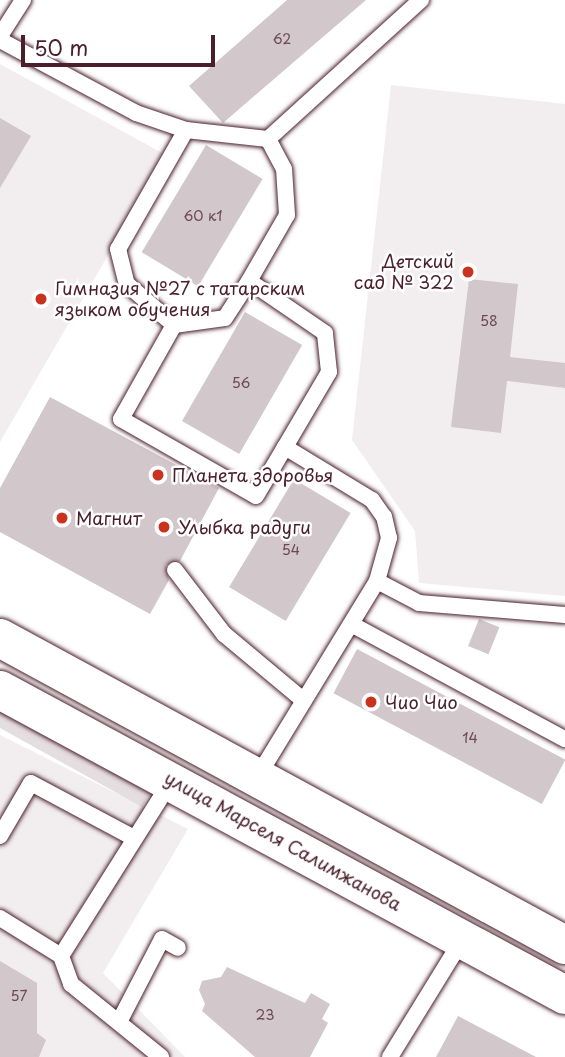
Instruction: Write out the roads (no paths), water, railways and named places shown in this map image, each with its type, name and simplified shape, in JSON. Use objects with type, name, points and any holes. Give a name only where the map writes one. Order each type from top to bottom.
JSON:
[{"type":"main road","points":[[0,638],[565,945]]},
{"type":"main road","name":"улица Марселя Салимжанова","points":[[0,690],[172,780],[565,995]]},
{"type":"lane","points":[[23,0],[0,38],[136,113],[186,130],[268,139],[421,0]]},
{"type":"lane","points":[[186,130],[118,249],[127,284],[174,325],[225,318],[287,215],[284,169],[268,139]]},
{"type":"lane","points":[[174,325],[121,419],[256,496],[328,372],[325,332],[249,281]]},
{"type":"lane","points":[[258,776],[377,581],[389,538],[378,508],[372,500],[285,447]]},
{"type":"lane","points":[[175,570],[223,634],[304,701]]},
{"type":"lane","points":[[377,581],[419,603],[565,615]]},
{"type":"lane","points":[[351,624],[565,739]]},
{"type":"lane","points":[[61,956],[172,780]]},
{"type":"lane","points":[[0,836],[31,783],[134,838]]},
{"type":"lane","points":[[0,918],[61,956],[71,984],[161,1057]]},
{"type":"lane","points":[[119,1022],[162,939],[178,947]]},
{"type":"lane","points":[[390,1057],[462,939]]},
{"type":"place","name":"Детский сад № 322","points":[[468,272]]},
{"type":"place","name":"Гимназия №27 с татарским языком обучения","points":[[41,299]]},
{"type":"place","name":"Планета здоровья","points":[[158,475]]},
{"type":"place","name":"Магнит","points":[[62,518]]},
{"type":"place","name":"Улыбка радуги","points":[[164,527]]},
{"type":"place","name":"Чио Чио","points":[[371,702]]}]
